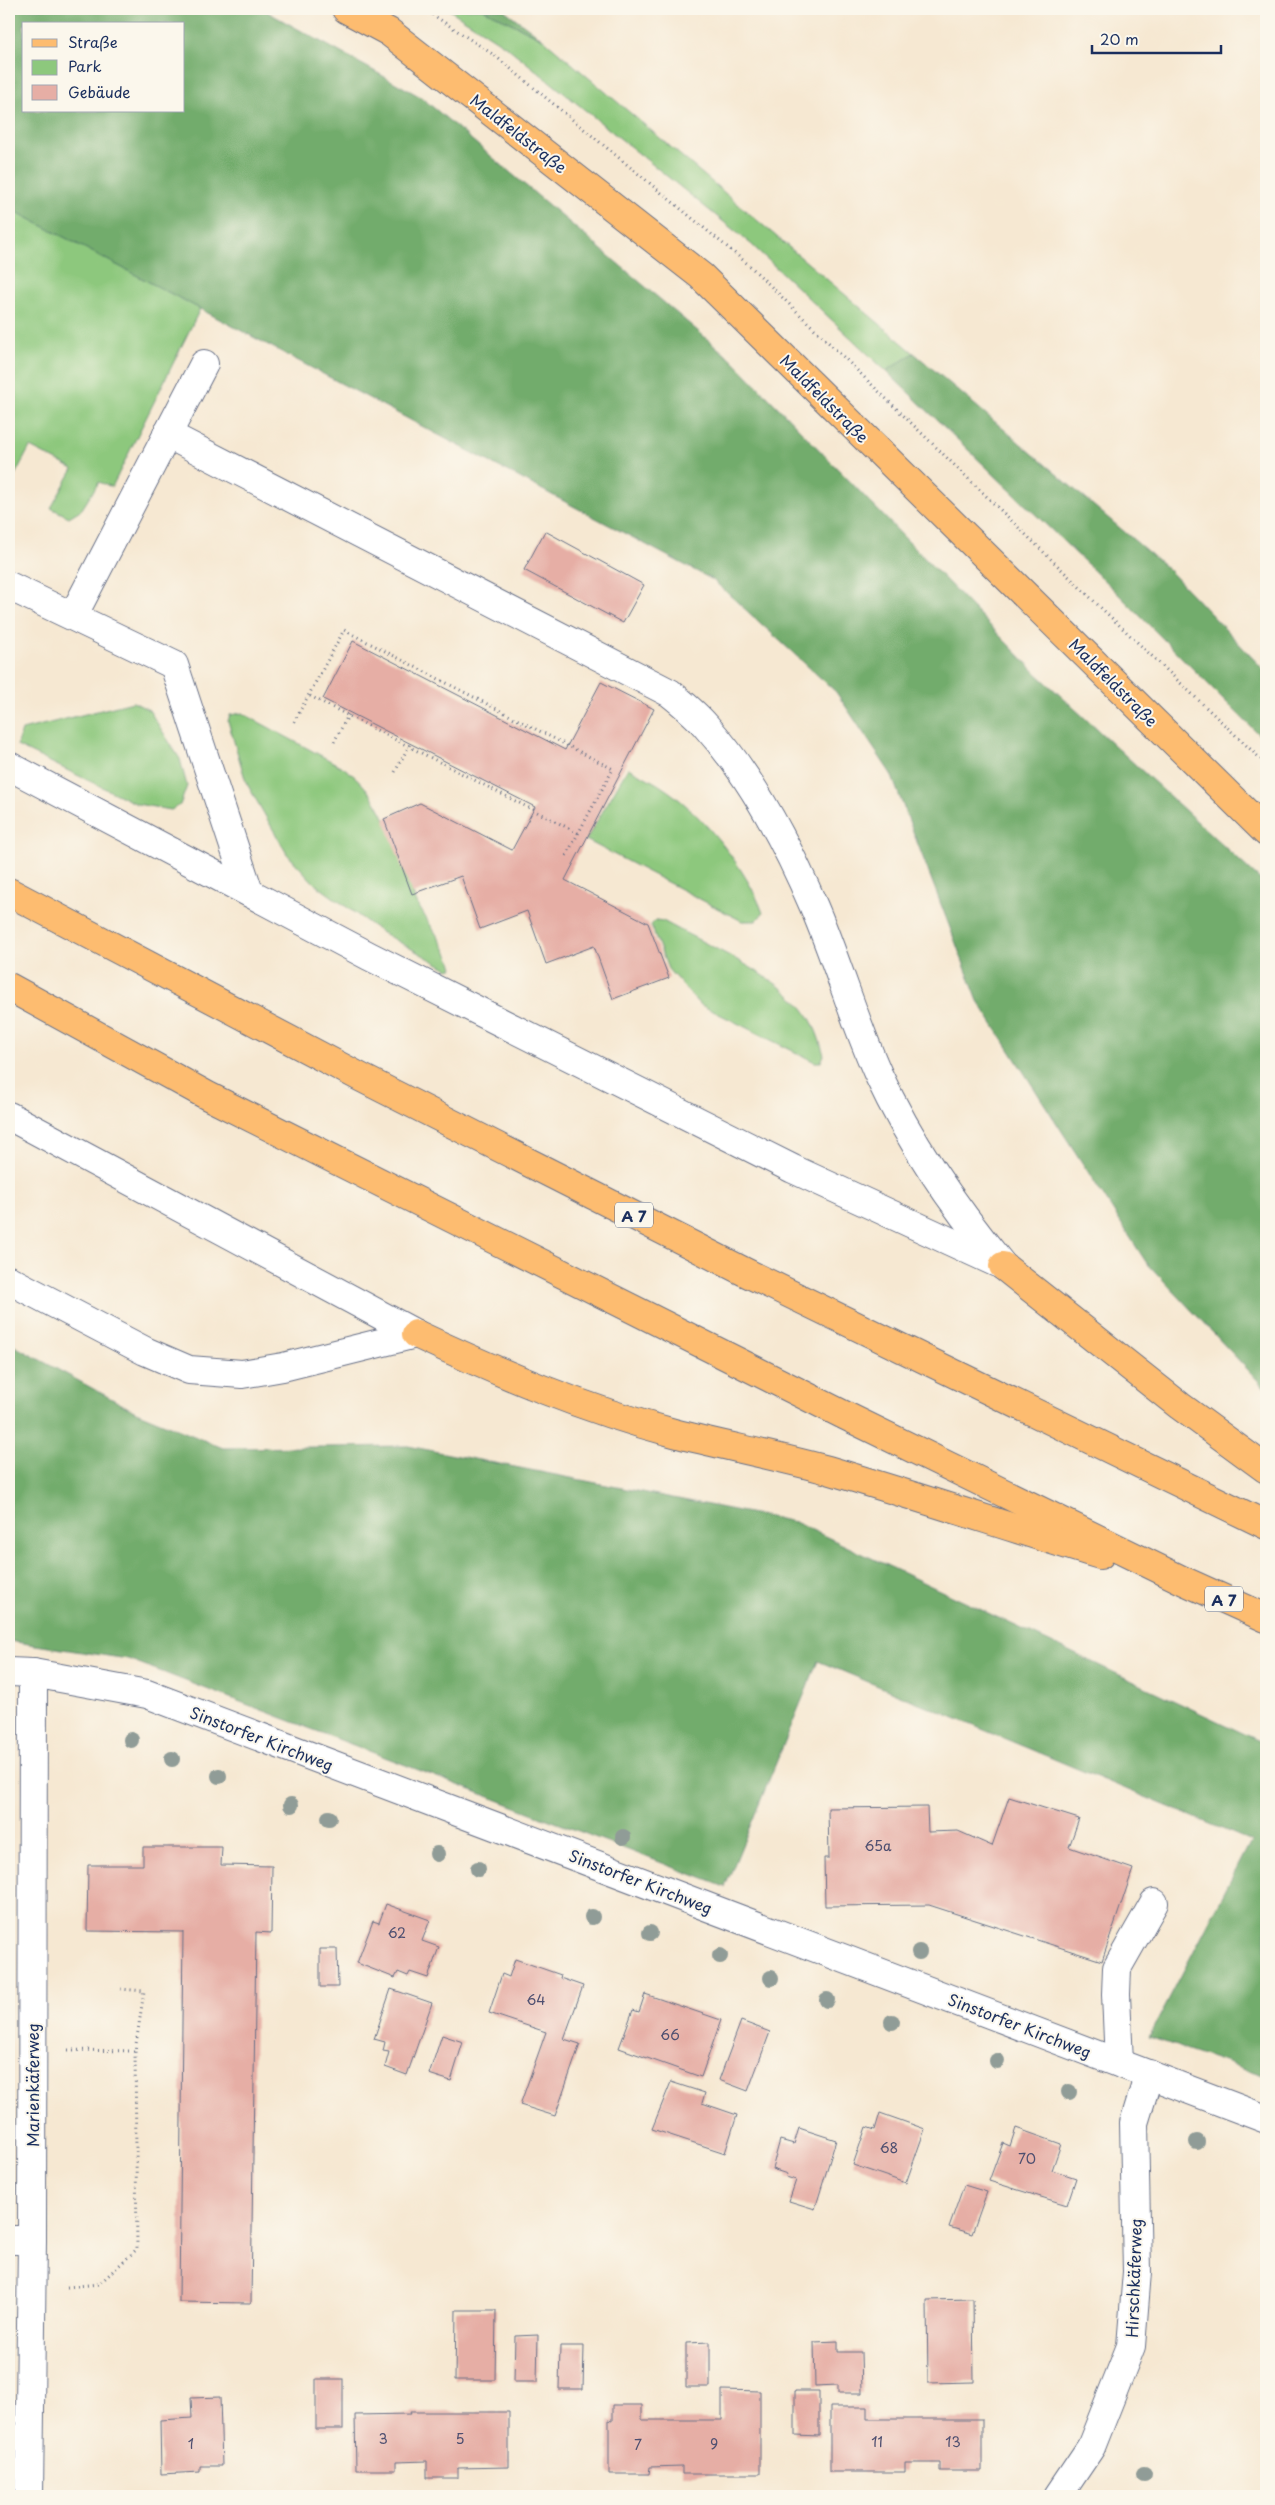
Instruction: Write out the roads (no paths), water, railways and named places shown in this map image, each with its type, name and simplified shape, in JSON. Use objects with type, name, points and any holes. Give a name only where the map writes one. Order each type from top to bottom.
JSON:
[{"type":"main road","name":"Maldfeldstraße","points":[[346,9],[389,32],[701,276],[1266,832]]},
{"type":"main road","name":"A 7","points":[[9,892],[362,1078],[745,1272],[1266,1525]]},
{"type":"main road","name":"A 7","points":[[9,987],[208,1096],[837,1412],[1182,1580],[1266,1618]]},
{"type":"main road","points":[[1003,1266],[1180,1406],[1266,1469]]},
{"type":"main road","points":[[416,1334],[495,1371],[609,1414],[674,1433],[760,1452],[829,1471],[1182,1580]]},
{"type":"street","points":[[73,616],[204,364]]},
{"type":"street","points":[[167,434],[670,693],[706,725],[754,793],[792,862],[814,908],[856,1022],[880,1078],[919,1150],[962,1216],[1003,1266]]},
{"type":"street","points":[[9,586],[174,665],[249,892]]},
{"type":"street","points":[[9,766],[378,960],[793,1169],[1003,1266]]},
{"type":"street","points":[[9,1116],[416,1334]]},
{"type":"street","points":[[9,1280],[145,1351],[189,1370],[242,1374],[283,1367],[416,1334]]},
{"type":"street","name":"Marienkäferweg","points":[[21,1672],[32,2050],[20,2240],[31,2290],[29,2496]]},
{"type":"street","name":"Sinstorfer Kirchweg","points":[[21,1672],[147,1694],[1266,2119]]},
{"type":"street","points":[[1118,2063],[1117,1968],[1154,1903]]},
{"type":"street","name":"Hirschkäferweg","points":[[1058,2496],[1090,2446],[1131,2346],[1137,2272],[1134,2123],[1149,2074]]}]
